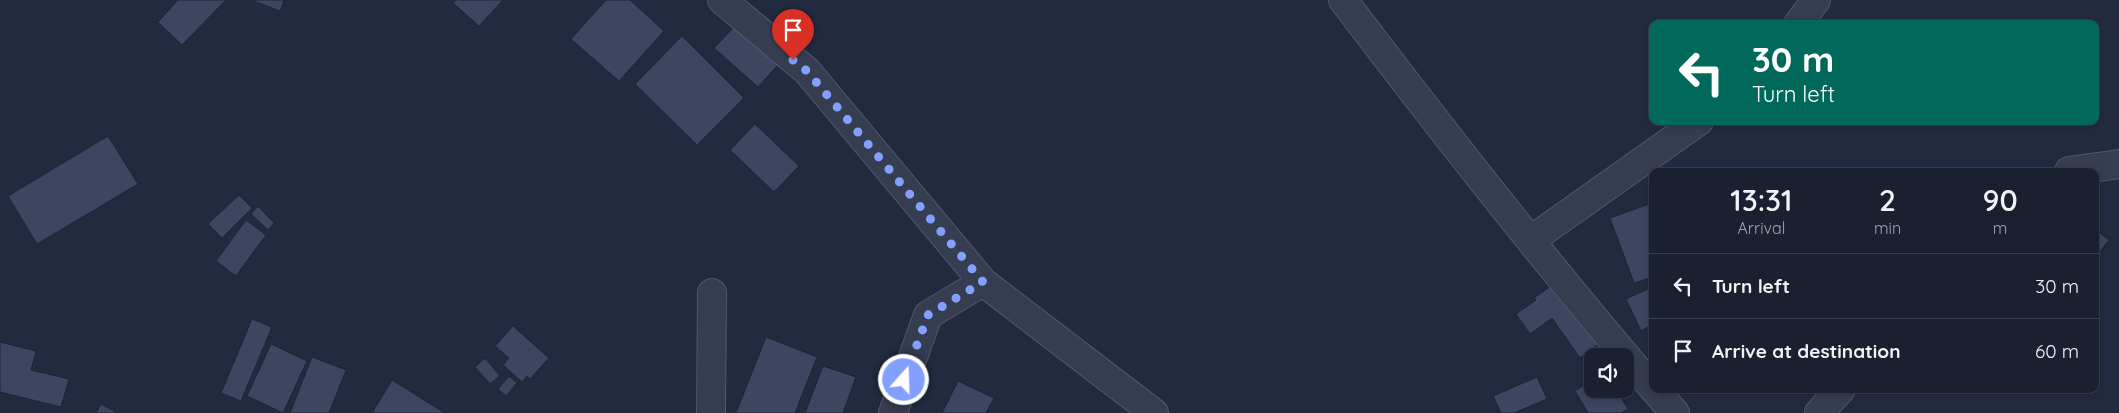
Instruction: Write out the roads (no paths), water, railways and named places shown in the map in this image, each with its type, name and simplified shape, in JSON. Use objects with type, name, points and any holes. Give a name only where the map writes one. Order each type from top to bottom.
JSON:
[{"type":"street","points":[[722,0],[807,71],[983,282],[1154,413]]},
{"type":"street","points":[[1343,0],[1424,107],[1649,383]]},
{"type":"street","points":[[1801,20],[1816,0]]},
{"type":"street","points":[[1531,240],[1693,125]]},
{"type":"street","points":[[2090,168],[2119,164]]},
{"type":"street","points":[[893,413],[928,315],[983,282]]},
{"type":"street","points":[[711,413],[712,293]]},
{"type":"street","points":[[1657,393],[1675,413]]},
{"type":"street","points":[[1818,413],[1837,393]]}]
